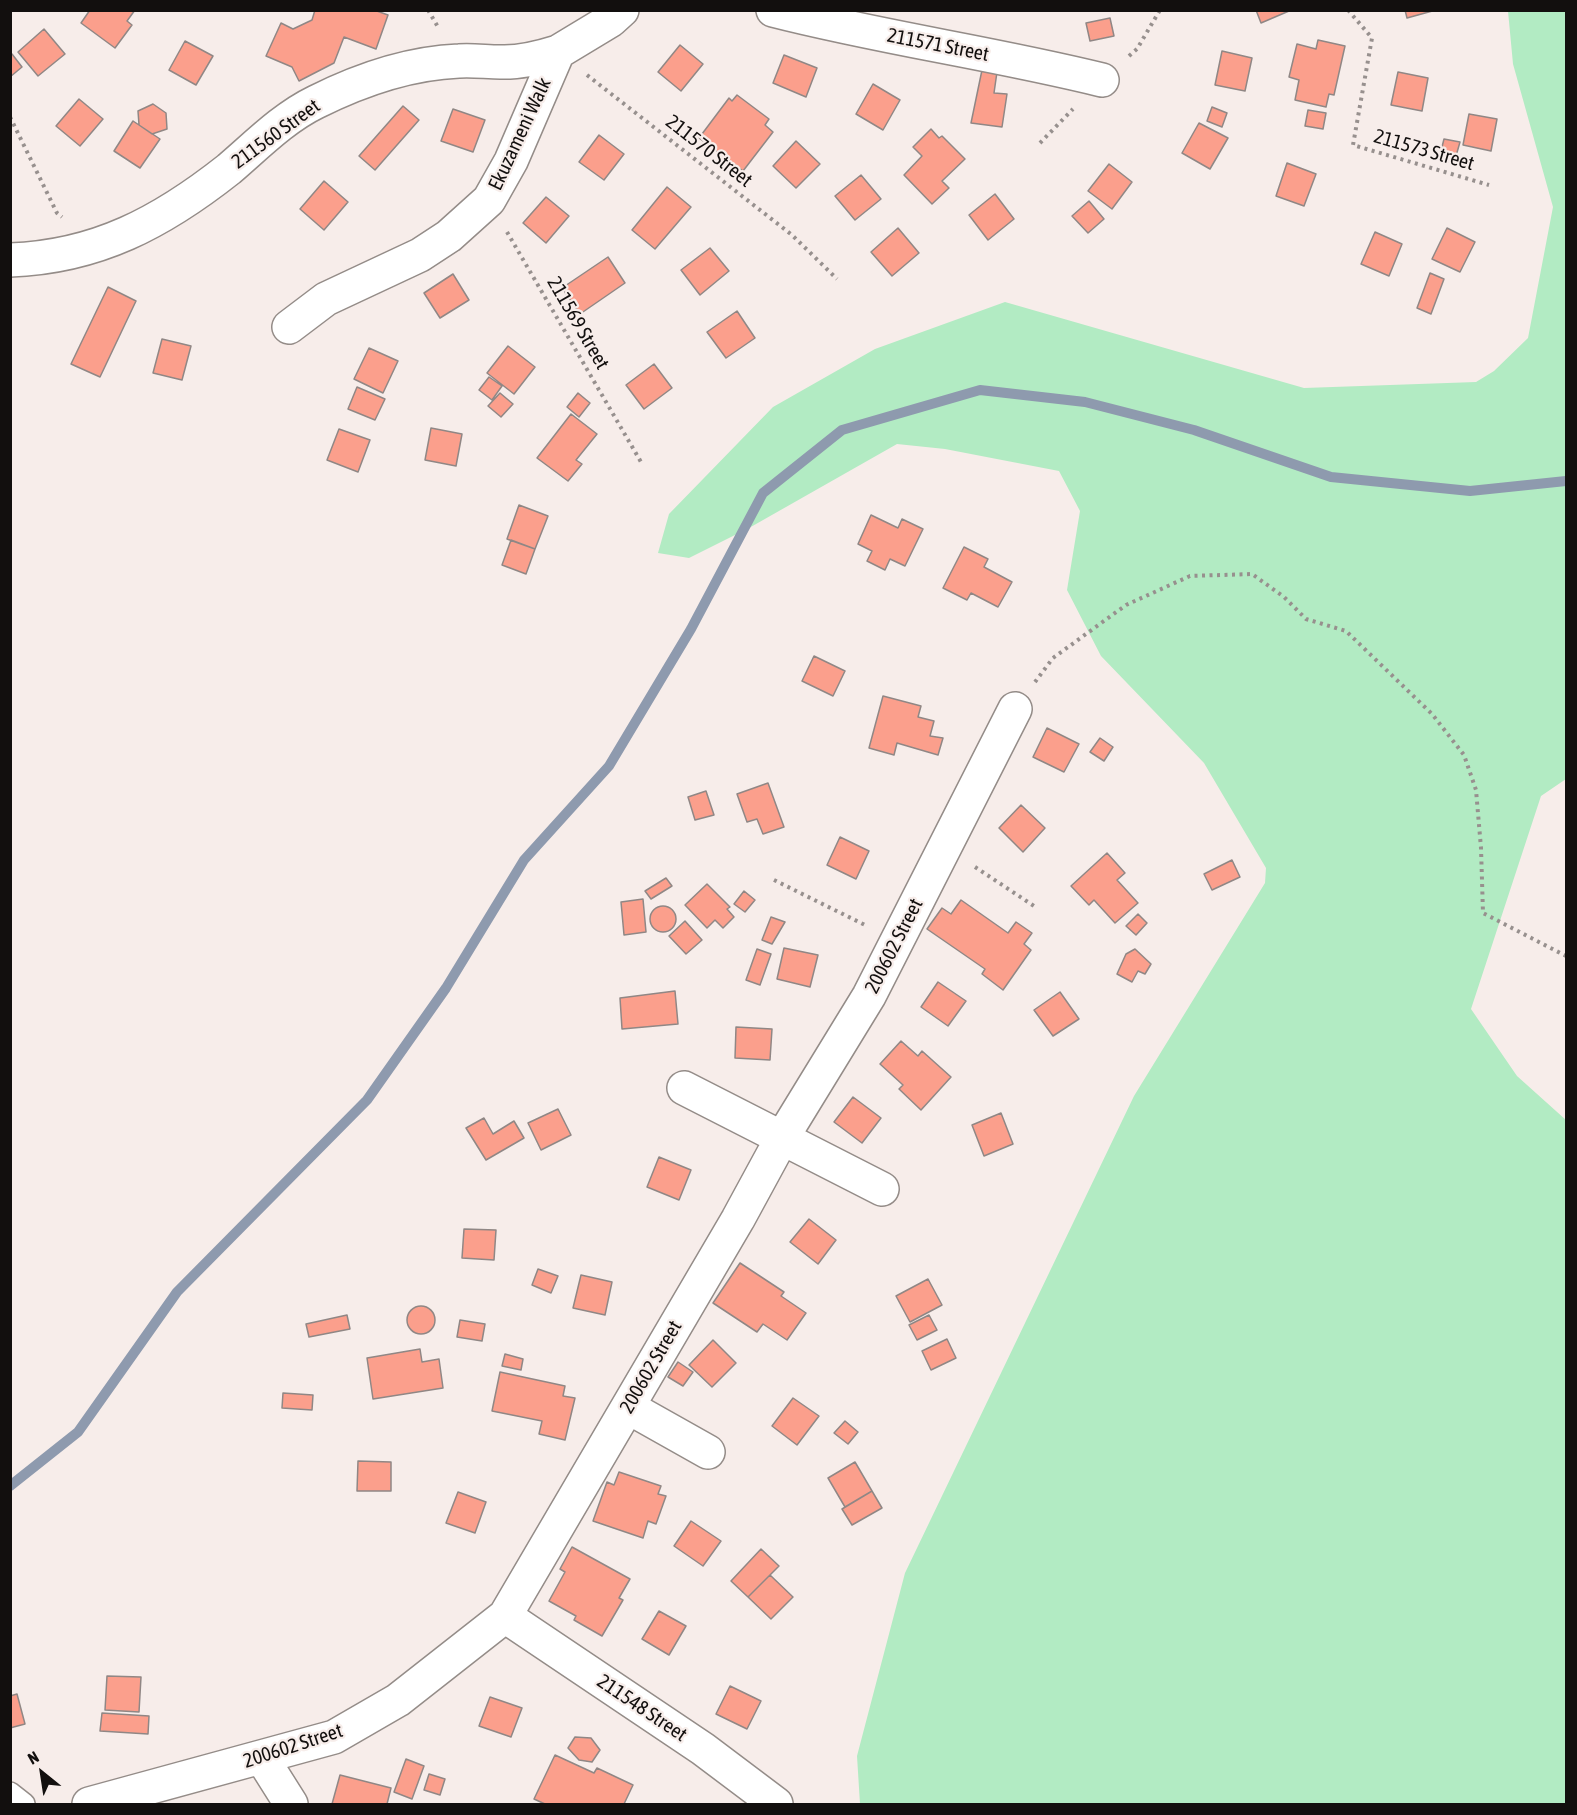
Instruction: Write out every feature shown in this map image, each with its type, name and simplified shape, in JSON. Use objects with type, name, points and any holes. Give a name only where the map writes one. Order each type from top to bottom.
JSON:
[{"type":"street","points":[[558,52],[611,20],[622,10]]},
{"type":"street","name":"211571 Street","points":[[773,10],[834,26],[1044,66],[1102,80]]},
{"type":"street","name":"Ekuzameni Walk","points":[[289,327],[326,299],[420,255],[449,236],[489,200],[511,161],[558,52]]},
{"type":"street","name":"211560 Street","points":[[10,260],[50,258],[97,247],[150,223],[182,204],[276,129],[314,103],[363,82],[408,67],[459,61],[526,61],[558,52]]},
{"type":"street","name":"200602 Street","points":[[89,1804],[334,1737],[399,1700],[505,1616],[782,1138],[869,996],[1015,709]]},
{"type":"street","points":[[684,1088],[882,1189]]},
{"type":"street","points":[[628,1407],[708,1452]]},
{"type":"street","name":"211548 Street","points":[[505,1616],[703,1749],[776,1804]]},
{"type":"street","points":[[262,1758],[291,1804]]},
{"type":"lane","points":[[10,1793],[24,1804]]},
{"type":"path","name":"211573 Street","points":[[1348,10],[1372,38],[1353,145],[1489,185]]},
{"type":"path","name":"211570 Street","points":[[558,52],[792,235],[837,279]]},
{"type":"path","points":[[10,117],[57,213],[97,247]]},
{"type":"path","name":"211569 Street","points":[[489,200],[641,462]]},
{"type":"path","points":[[1015,709],[1053,658],[1126,605],[1190,576],[1252,574],[1284,597],[1306,619],[1346,631],[1432,714],[1464,755],[1476,790],[1483,913],[1566,956]]},
{"type":"path","points":[[944,846],[1034,906]]},
{"type":"path","points":[[774,880],[897,941]]},
{"type":"green space","points":[[1508,11],[1566,11],[1566,779],[1541,796],[1471,1009],[1517,1076],[1566,1120],[1566,1804],[860,1804],[857,1756],[905,1573],[1134,1096],[1265,883],[1266,868],[1204,763],[1101,656],[1067,590],[1080,511],[1059,471],[945,449],[897,444],[749,528],[689,558],[658,553],[669,514],[773,407],[875,349],[1005,302],[1304,388],[1476,382],[1494,371],[1528,338],[1553,207],[1513,64]]},
{"type":"building","points":[[90,10],[135,10],[127,21],[132,25],[115,48],[81,23]]},
{"type":"building","points":[[315,10],[374,10],[388,15],[376,49],[344,37],[334,63],[299,81],[292,67],[266,56],[281,23],[293,29],[312,20]]},
{"type":"building","points":[[1256,10],[1289,10],[1289,11],[1261,23]]},
{"type":"building","points":[[1405,10],[1436,10],[1407,18]]},
{"type":"building","points":[[1110,18],[1114,36],[1090,41],[1086,23]]},
{"type":"building","points":[[44,29],[65,54],[38,76],[18,52]]},
{"type":"building","points":[[1318,40],[1345,46],[1334,95],[1329,94],[1326,107],[1295,100],[1299,80],[1289,77],[1297,44],[1316,49]]},
{"type":"building","points":[[185,41],[213,56],[196,85],[169,70]]},
{"type":"building","points":[[680,45],[703,64],[681,91],[658,72]]},
{"type":"building","points":[[1222,51],[1252,58],[1245,91],[1215,85]]},
{"type":"building","points":[[12,54],[22,67],[10,77],[10,55]]},
{"type":"building","points":[[784,55],[817,68],[806,97],[773,83]]},
{"type":"building","points":[[982,70],[997,72],[994,93],[1007,94],[1002,127],[971,123]]},
{"type":"building","points":[[1398,72],[1428,78],[1422,111],[1391,105]]},
{"type":"building","points":[[873,84],[900,100],[883,130],[856,114]]},
{"type":"building","points":[[737,95],[769,119],[765,125],[773,132],[743,171],[699,138],[729,98],[732,101]]},
{"type":"building","points":[[79,99],[103,119],[80,146],[56,126]]},
{"type":"building","points":[[153,104],[166,113],[167,129],[152,134],[139,125],[138,111]]},
{"type":"building","points":[[403,106],[419,120],[375,170],[359,156]]},
{"type":"building","points":[[1212,107],[1227,113],[1222,127],[1207,121]]},
{"type":"building","points":[[453,109],[485,120],[473,152],[441,141]]},
{"type":"building","points":[[1308,110],[1326,113],[1323,129],[1305,126]]},
{"type":"building","points":[[1469,114],[1497,119],[1491,151],[1463,145]]},
{"type":"building","points":[[133,121],[160,139],[140,168],[114,151]]},
{"type":"building","points":[[1199,123],[1228,138],[1210,169],[1182,153]]},
{"type":"building","points":[[931,129],[939,138],[942,136],[965,159],[942,181],[949,188],[932,204],[904,175],[922,156],[913,147]]},
{"type":"building","points":[[599,135],[624,154],[604,180],[579,162]]},
{"type":"building","points":[[1444,139],[1460,142],[1454,163],[1439,159]]},
{"type":"building","points":[[796,141],[820,164],[796,188],[773,166]]},
{"type":"building","points":[[1287,163],[1316,174],[1304,206],[1276,196]]},
{"type":"building","points":[[1109,164],[1132,182],[1112,209],[1088,191]]},
{"type":"building","points":[[861,175],[881,199],[855,220],[835,196]]},
{"type":"building","points":[[324,181],[348,202],[324,230],[300,209]]},
{"type":"building","points":[[667,187],[691,207],[655,249],[632,230]]},
{"type":"building","points":[[995,194],[1014,219],[988,240],[969,215]]},
{"type":"building","points":[[546,197],[569,216],[546,243],[523,223]]},
{"type":"building","points":[[1089,201],[1104,219],[1088,233],[1072,216]]},
{"type":"building","points":[[898,228],[919,253],[892,276],[871,252]]},
{"type":"building","points":[[1447,228],[1475,242],[1460,272],[1432,259]]},
{"type":"building","points":[[1375,232],[1402,244],[1389,276],[1361,264]]},
{"type":"building","points":[[710,248],[729,271],[700,295],[681,270]]},
{"type":"building","points":[[608,257],[625,283],[580,314],[562,288]]},
{"type":"building","points":[[1430,273],[1444,279],[1431,314],[1417,308]]},
{"type":"building","points":[[453,274],[469,300],[440,318],[424,293]]},
{"type":"building","points":[[108,287],[136,301],[100,377],[71,364]]},
{"type":"building","points":[[737,311],[755,338],[726,358],[707,332]]},
{"type":"building","points":[[162,339],[191,346],[182,380],[153,373]]},
{"type":"building","points":[[508,346],[535,367],[514,394],[487,373]]},
{"type":"building","points":[[369,348],[398,361],[383,393],[354,379]]},
{"type":"building","points":[[654,364],[672,388],[644,409],[626,385]]},
{"type":"building","points":[[489,377],[502,386],[492,400],[479,390]]},
{"type":"building","points":[[357,387],[385,399],[375,420],[348,409]]},
{"type":"building","points":[[500,393],[513,404],[501,417],[488,406]]},
{"type":"building","points":[[578,393],[590,403],[579,417],[567,407]]},
{"type":"building","points":[[571,414],[597,434],[576,460],[582,464],[568,481],[537,458]]},
{"type":"building","points":[[431,428],[462,434],[456,466],[425,460]]},
{"type":"building","points":[[339,429],[370,440],[358,472],[327,460]]},
{"type":"building","points":[[519,505],[548,516],[535,549],[507,539]]},
{"type":"building","points":[[871,515],[898,528],[902,519],[923,529],[905,566],[890,559],[885,570],[867,561],[872,551],[858,544]]},
{"type":"building","points":[[511,540],[535,549],[526,574],[502,565]]},
{"type":"building","points":[[964,547],[988,559],[984,567],[1012,582],[998,607],[971,593],[967,600],[943,588]]},
{"type":"building","points":[[814,656],[845,671],[833,696],[802,681]]},
{"type":"building","points":[[883,696],[921,706],[918,717],[934,721],[930,736],[943,738],[938,755],[897,743],[894,755],[869,748]]},
{"type":"building","points":[[1047,728],[1079,744],[1064,772],[1033,757]]},
{"type":"building","points":[[1100,738],[1113,747],[1104,761],[1090,752]]},
{"type":"building","points":[[768,783],[784,827],[763,834],[757,819],[747,822],[737,794]]},
{"type":"building","points":[[706,791],[714,815],[695,820],[688,797]]},
{"type":"building","points":[[1021,805],[1045,828],[1023,852],[999,828]]},
{"type":"building","points":[[840,837],[869,851],[856,879],[827,865]]},
{"type":"building","points":[[1107,853],[1125,873],[1117,880],[1138,903],[1115,923],[1094,900],[1089,905],[1071,886]]},
{"type":"building","points":[[1232,860],[1240,877],[1212,890],[1204,874]]},
{"type":"building","points":[[666,878],[672,886],[651,899],[645,891]]},
{"type":"building","points":[[707,884],[730,907],[727,909],[734,917],[723,928],[715,920],[707,928],[685,905]]},
{"type":"building","points":[[744,891],[755,900],[745,912],[734,904]]},
{"type":"building","points":[[643,899],[646,932],[624,935],[621,902]]},
{"type":"building","points":[[961,900],[1008,933],[1016,922],[1032,933],[1024,944],[1031,950],[1003,990],[982,974],[985,969],[927,929],[942,908],[951,914]]},
{"type":"building","points":[[663,906],[672,910],[676,919],[672,928],[663,932],[654,928],[650,919],[654,910]]},
{"type":"building","points":[[1138,914],[1147,923],[1136,935],[1126,926]]},
{"type":"building","points":[[771,917],[785,922],[772,944],[762,940]]},
{"type":"building","points":[[685,921],[702,940],[686,954],[669,936]]},
{"type":"building","points":[[784,948],[818,955],[810,987],[777,979]]},
{"type":"building","points":[[757,949],[771,954],[760,985],[746,980]]},
{"type":"building","points":[[1135,949],[1151,964],[1145,974],[1138,971],[1132,982],[1117,974],[1126,954]]},
{"type":"building","points":[[938,982],[966,1001],[948,1026],[921,1007]]},
{"type":"building","points":[[675,991],[678,1024],[622,1029],[620,998]]},
{"type":"building","points":[[1060,992],[1079,1019],[1053,1036],[1034,1010]]},
{"type":"building","points":[[736,1027],[772,1029],[770,1060],[735,1058]]},
{"type":"building","points":[[901,1041],[918,1056],[922,1051],[951,1077],[921,1110],[899,1089],[903,1085],[880,1064]]},
{"type":"building","points":[[853,1097],[881,1118],[862,1143],[834,1122]]},
{"type":"building","points":[[558,1109],[571,1135],[541,1150],[528,1123]]},
{"type":"building","points":[[1001,1113],[1013,1144],[984,1156],[972,1125]]},
{"type":"building","points":[[484,1118],[493,1134],[514,1121],[524,1138],[486,1160],[466,1128]]},
{"type":"building","points":[[659,1157],[691,1170],[679,1200],[647,1187]]},
{"type":"building","points":[[809,1219],[836,1240],[818,1264],[790,1242]]},
{"type":"building","points":[[464,1229],[496,1230],[494,1260],[462,1258]]},
{"type":"building","points":[[740,1263],[784,1292],[781,1296],[806,1313],[787,1340],[763,1324],[757,1332],[713,1303]]},
{"type":"building","points":[[538,1269],[558,1276],[551,1293],[532,1285]]},
{"type":"building","points":[[581,1275],[612,1282],[605,1315],[573,1308]]},
{"type":"building","points":[[928,1279],[942,1305],[910,1322],[896,1296]]},
{"type":"building","points":[[421,1306],[431,1310],[435,1320],[431,1330],[421,1334],[411,1330],[407,1320],[411,1310]]},
{"type":"building","points":[[347,1315],[350,1329],[309,1337],[306,1324]]},
{"type":"building","points":[[929,1315],[937,1330],[917,1340],[909,1325]]},
{"type":"building","points":[[460,1320],[485,1324],[482,1341],[457,1337]]},
{"type":"building","points":[[947,1339],[956,1358],[931,1370],[922,1351]]},
{"type":"building","points":[[713,1340],[736,1363],[712,1387],[689,1365]]},
{"type":"building","points":[[420,1349],[422,1362],[439,1359],[443,1388],[373,1399],[367,1358]]},
{"type":"building","points":[[505,1354],[523,1359],[521,1370],[502,1366]]},
{"type":"building","points":[[678,1362],[693,1372],[683,1386],[668,1377]]},
{"type":"building","points":[[500,1372],[565,1386],[563,1396],[575,1398],[565,1440],[539,1434],[542,1421],[492,1411]]},
{"type":"building","points":[[283,1393],[313,1395],[312,1410],[282,1408]]},
{"type":"building","points":[[793,1398],[819,1416],[797,1445],[772,1426]]},
{"type":"building","points":[[845,1421],[858,1432],[848,1444],[834,1433]]},
{"type":"building","points":[[358,1461],[391,1462],[391,1491],[357,1491]]},
{"type":"building","points":[[855,1462],[872,1491],[845,1507],[828,1478]]},
{"type":"building","points":[[619,1472],[661,1486],[658,1494],[666,1496],[656,1524],[648,1521],[643,1538],[593,1521],[607,1482],[614,1485]]},
{"type":"building","points":[[872,1491],[882,1508],[852,1525],[842,1509]]},
{"type":"building","points":[[458,1492],[486,1502],[475,1533],[446,1523]]},
{"type":"building","points":[[691,1521],[721,1541],[703,1566],[674,1546]]},
{"type":"building","points":[[572,1547],[630,1579],[619,1598],[623,1600],[602,1636],[574,1620],[576,1616],[549,1601],[565,1572],[560,1569]]},
{"type":"building","points":[[761,1549],[779,1566],[748,1597],[731,1581]]},
{"type":"building","points":[[770,1575],[793,1597],[771,1619],[748,1597]]},
{"type":"building","points":[[659,1611],[686,1626],[669,1655],[642,1639]]},
{"type":"building","points":[[107,1676],[141,1677],[139,1712],[105,1710]]},
{"type":"building","points":[[730,1686],[761,1701],[747,1729],[716,1714]]},
{"type":"building","points":[[17,1694],[25,1724],[10,1728],[10,1696]]},
{"type":"building","points":[[490,1697],[522,1708],[511,1737],[479,1726]]},
{"type":"building","points":[[102,1713],[149,1716],[148,1734],[100,1731]]},
{"type":"building","points":[[575,1737],[591,1738],[600,1750],[592,1762],[579,1760],[568,1748]]},
{"type":"building","points":[[555,1755],[594,1773],[597,1768],[633,1785],[624,1804],[545,1804],[534,1799]]},
{"type":"building","points":[[406,1759],[424,1766],[412,1799],[394,1792]]},
{"type":"building","points":[[429,1774],[445,1779],[440,1795],[424,1790]]},
{"type":"building","points":[[340,1775],[391,1788],[387,1804],[332,1804]]},
{"type":"waterway","points":[[10,1486],[78,1432],[177,1292],[367,1100],[446,988],[524,860],[609,766],[691,629],[763,493],[842,430],[980,390],[1085,402],[1194,430],[1331,477],[1470,491],[1566,481]]}]
